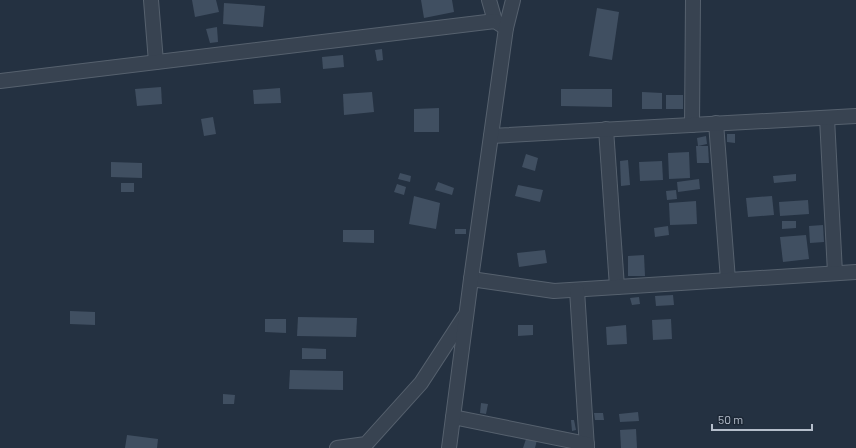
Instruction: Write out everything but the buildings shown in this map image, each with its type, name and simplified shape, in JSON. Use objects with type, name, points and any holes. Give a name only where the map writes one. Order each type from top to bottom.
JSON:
[{"type":"street","points":[[151,0],[156,62]]},
{"type":"street","points":[[489,0],[501,24]]},
{"type":"street","points":[[449,448],[491,136],[501,24],[513,0]]},
{"type":"street","points":[[692,125],[693,0]]},
{"type":"street","points":[[0,81],[156,62],[501,24]]},
{"type":"street","points":[[491,136],[856,116]]},
{"type":"street","points":[[827,118],[835,273]]},
{"type":"street","points":[[716,123],[728,280]]},
{"type":"street","points":[[606,129],[617,287]]},
{"type":"street","points":[[471,279],[554,291],[856,272]]},
{"type":"street","points":[[453,417],[587,446],[577,290]]},
{"type":"street","points":[[337,448],[366,444],[420,383],[467,313]]}]
